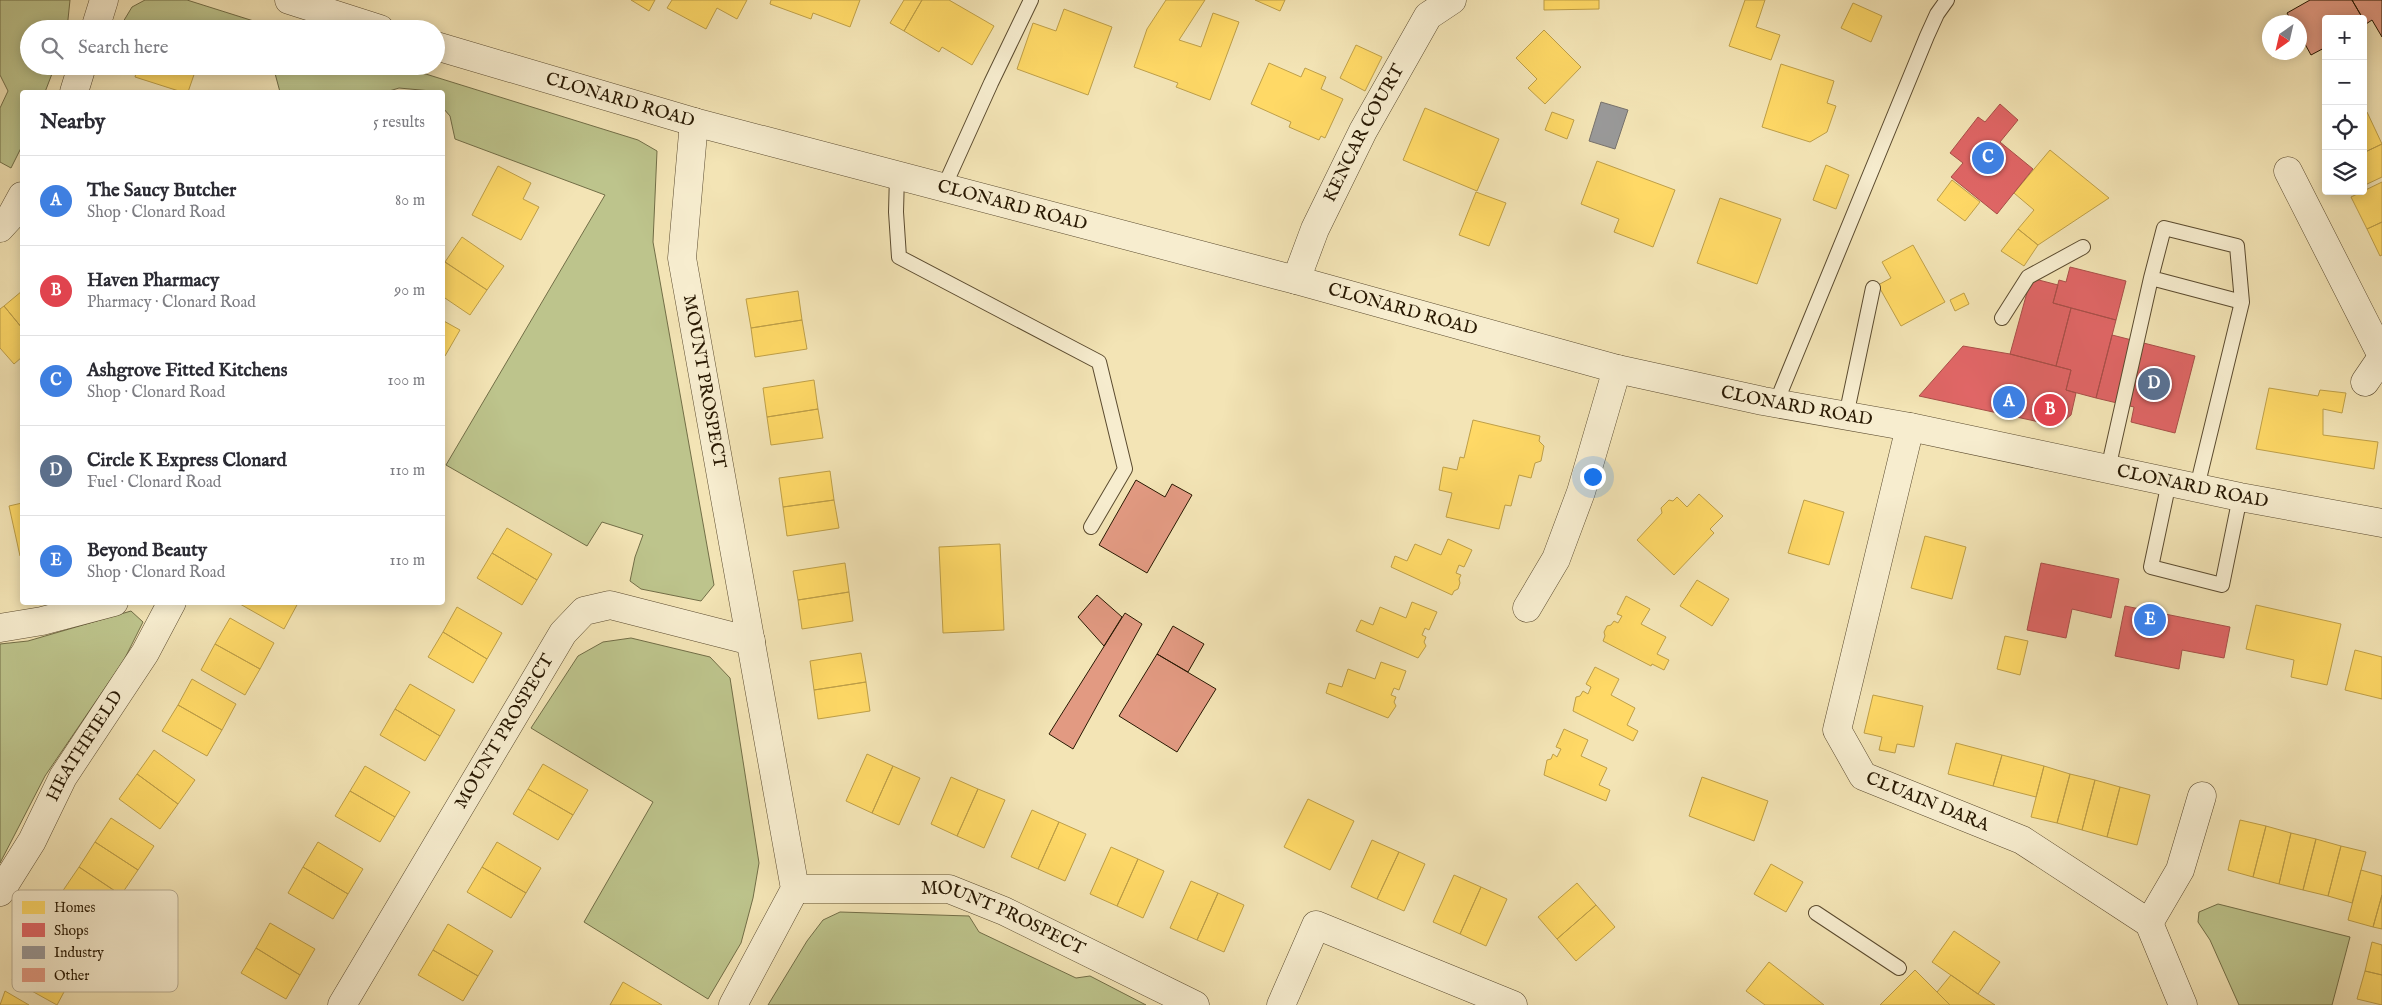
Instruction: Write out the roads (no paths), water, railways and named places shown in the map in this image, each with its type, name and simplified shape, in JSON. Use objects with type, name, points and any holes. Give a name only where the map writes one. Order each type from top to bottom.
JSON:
[{"type":"street","points":[[97,20],[104,0]]},
{"type":"street","points":[[289,0],[352,20]]},
{"type":"street","name":"KENCAR COURT","points":[[1296,280],[1315,229],[1363,132],[1428,16],[1452,0]]},
{"type":"street","name":"CLONARD ROAD","points":[[445,49],[694,122],[1296,280],[1617,369],[1776,403],[1910,427],[2240,497],[2382,523]]},
{"type":"street","points":[[75,90],[79,75]]},
{"type":"street","name":"MOUNT PROSPECT","points":[[694,122],[682,258],[795,889],[949,889],[1004,911],[1195,1005]]},
{"type":"street","points":[[2288,171],[2382,356],[2365,382]]},
{"type":"street","points":[[0,228],[11,216],[20,200]]},
{"type":"street","points":[[1527,608],[1556,559],[1582,492],[1617,369]]},
{"type":"street","name":"CLUAIN DARA","points":[[1910,427],[1836,730],[1862,776],[2022,840],[2149,923]]},
{"type":"street","points":[[0,628],[42,621],[103,605]]},
{"type":"street","name":"HEATHFIELD","points":[[0,892],[32,841],[63,777],[145,653],[170,605]]},
{"type":"street","name":"MOUNT PROSPECT","points":[[342,1005],[563,633],[584,611],[610,605],[752,641]]},
{"type":"street","points":[[2183,1005],[2149,923],[2180,870],[2202,796]]},
{"type":"street","points":[[733,1005],[795,889]]},
{"type":"street","points":[[1281,1005],[1316,925],[1514,1005]]},
{"type":"lane","points":[[944,188],[1031,0]]},
{"type":"lane","points":[[1776,403],[1927,36],[1937,14],[1947,0]]},
{"type":"lane","points":[[897,175],[896,212],[899,257],[1100,362],[1125,469],[1091,527]]},
{"type":"lane","points":[[2108,469],[2164,228],[2237,246],[2242,302],[2197,488]]},
{"type":"lane","points":[[2002,318],[2028,278],[2083,246]]},
{"type":"lane","points":[[2151,278],[2242,302]]},
{"type":"lane","points":[[1846,416],[1874,288]]},
{"type":"lane","points":[[2169,482],[2151,567],[2222,585],[2240,497]]},
{"type":"lane","points":[[1816,913],[1899,968]]},
{"type":"place","name":"Ashgrove Fitted Kitchens","points":[[1988,158]]},
{"type":"place","name":"Circle K Express Clonard","points":[[2154,384]]},
{"type":"place","name":"The Saucy Butcher","points":[[2009,402]]},
{"type":"place","name":"Haven Pharmacy","points":[[2050,410]]},
{"type":"place","name":"Beyond Beauty","points":[[2150,620]]}]
